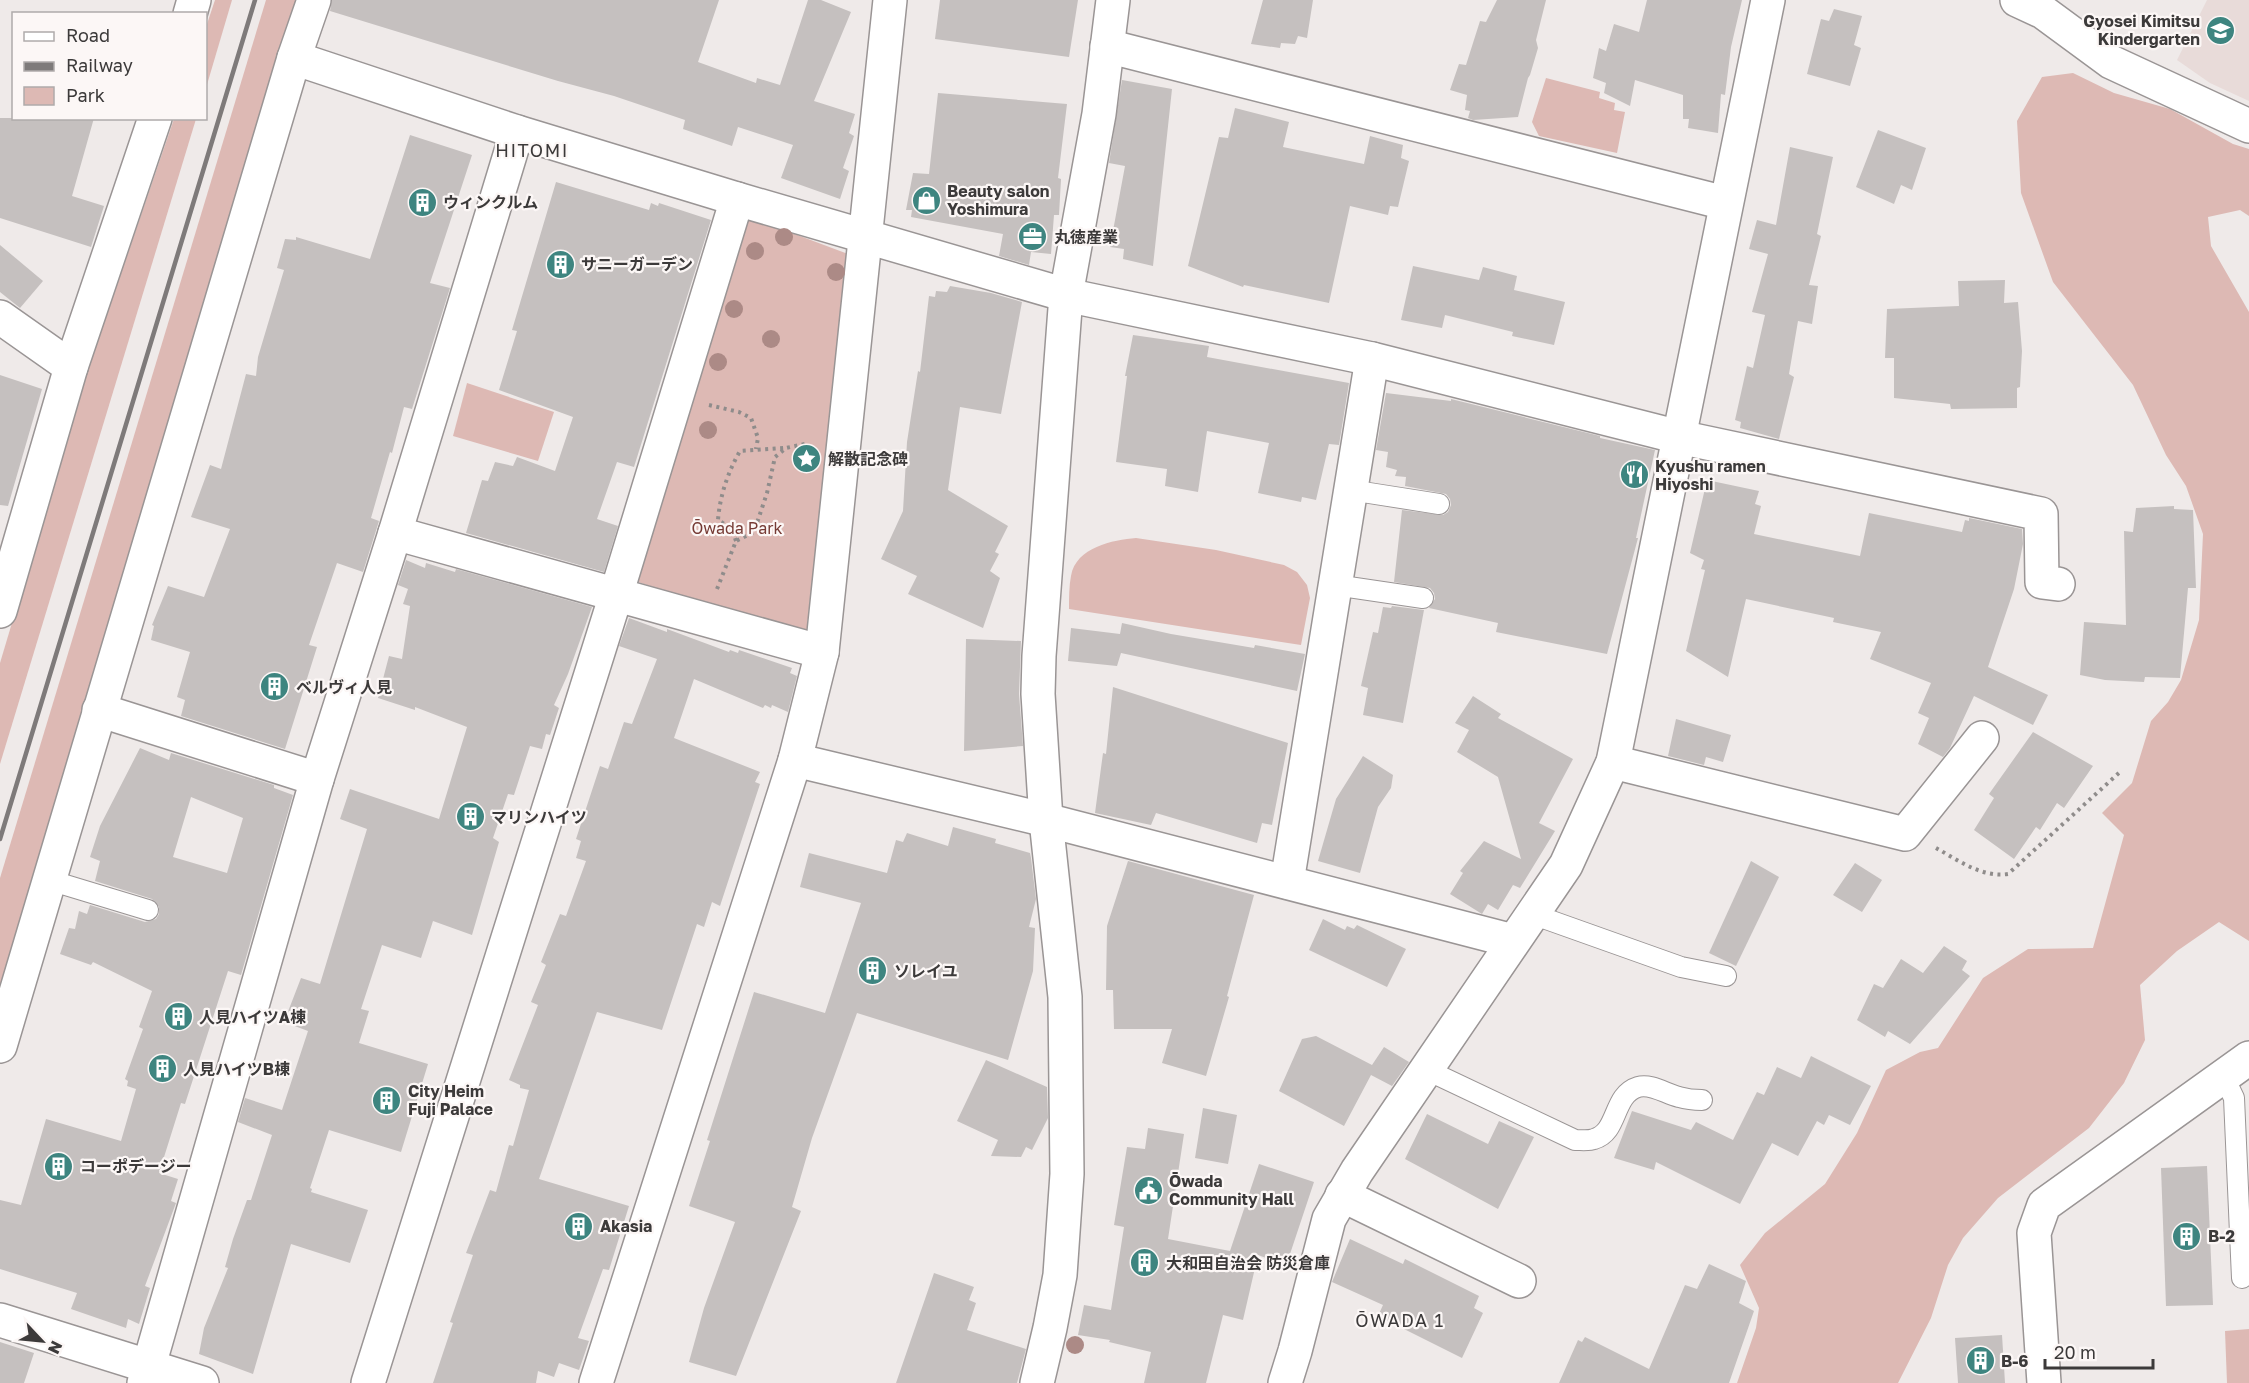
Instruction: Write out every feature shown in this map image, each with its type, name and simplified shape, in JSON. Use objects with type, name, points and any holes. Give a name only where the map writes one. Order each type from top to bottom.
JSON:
[{"type":"street","points":[[0,1046],[294,58],[314,0]]},
{"type":"street","points":[[596,1383],[795,760],[822,652],[890,0]]},
{"type":"street","points":[[1037,1383],[1060,1275],[1067,1174],[1065,997],[1046,820],[1038,694],[1039,656],[1066,295],[1099,114],[1113,0]]},
{"type":"street","points":[[1285,1383],[1329,1219],[1342,1195],[1566,865],[1613,762],[1768,0]]},
{"type":"street","points":[[2018,0],[2043,12],[2111,62],[2249,126]]},
{"type":"street","points":[[1107,46],[1725,203]]},
{"type":"street","points":[[294,58],[517,132],[1066,295],[1372,359],[1679,437],[2041,514],[2042,582],[2058,584]]},
{"type":"street","points":[[0,611],[71,368],[154,120]]},
{"type":"street","points":[[146,1375],[317,779],[395,533],[517,132]]},
{"type":"street","points":[[368,1383],[616,595],[737,199]]},
{"type":"street","points":[[0,317],[71,368]]},
{"type":"street","points":[[1287,882],[1372,359]]},
{"type":"street","points":[[395,533],[822,652]]},
{"type":"street","points":[[99,710],[317,779]]},
{"type":"street","points":[[1613,762],[1905,834],[1982,738]]},
{"type":"street","points":[[795,760],[1046,820],[1513,941]]},
{"type":"street","points":[[2044,1383],[2034,1233],[2044,1204],[2236,1068]]},
{"type":"street","points":[[1342,1195],[1519,1281]]},
{"type":"street","points":[[0,1320],[146,1375],[202,1383]]},
{"type":"lane","points":[[1350,490],[1439,504]]},
{"type":"lane","points":[[1335,585],[1423,598]]},
{"type":"lane","points":[[49,880],[147,910]]},
{"type":"lane","points":[[1532,914],[1681,967],[1726,976]]},
{"type":"lane","points":[[2236,1068],[2234,1098],[2242,1278]]},
{"type":"lane","points":[[1427,1070],[1575,1140],[1593,1140],[1604,1135],[1613,1121],[1621,1100],[1626,1093],[1639,1086],[1653,1087],[1677,1097],[1702,1100]]},
{"type":"path","points":[[678,393],[709,405],[740,412],[751,418],[758,438],[756,448]]},
{"type":"path","points":[[706,620],[736,541],[732,529],[718,520],[720,502],[732,466],[740,451],[756,448],[786,448],[804,443],[844,448]]},
{"type":"path","points":[[736,541],[754,532],[767,493],[775,457],[786,448]]},
{"type":"path","points":[[1905,834],[1984,873],[1996,876],[2008,874],[2120,772]]},
{"type":"shaded area","name":"Gyosei Kimitsu Kindergarten","points":[[2207,0],[2249,0],[2249,101],[2210,83],[2177,60]]},
{"type":"green space","points":[[215,0],[232,0],[207,85],[207,24]]},
{"type":"green space","points":[[266,0],[298,0],[0,994],[0,878]]},
{"type":"green space","points":[[2073,73],[2114,93],[2170,109],[2233,144],[2249,149],[2249,216],[2240,210],[2208,217],[2211,246],[2249,312],[2249,941],[2219,922],[2177,951],[2140,985],[2145,1040],[2124,1083],[2089,1128],[1998,1198],[1963,1238],[1948,1265],[1931,1318],[1898,1383],[1737,1383],[1756,1328],[1759,1308],[1740,1265],[1765,1233],[1825,1184],[1857,1133],[1886,1070],[1920,1052],[1938,1048],[1983,978],[2028,949],[2093,948],[2124,835],[2102,813],[2132,783],[2151,721],[2168,702],[2181,680],[2199,620],[2203,534],[2186,486],[2166,455],[2133,385],[2053,282],[2021,193],[2017,121],[2042,77]]},
{"type":"green space","points":[[1546,78],[1600,92],[1599,98],[1615,103],[1614,110],[1625,112],[1617,153],[1539,136],[1532,122]]},
{"type":"green space","points":[[174,120],[196,120],[0,764],[0,663],[86,375]]},
{"type":"green space","name":"Ōwada Park","points":[[747,216],[848,254],[806,636],[638,582]]},
{"type":"green space","points":[[467,383],[554,412],[538,461],[453,436]]},
{"type":"green space","points":[[1136,538],[1216,550],[1284,565],[1297,572],[1307,585],[1310,598],[1301,645],[1069,609],[1071,576],[1080,558],[1107,543]]},
{"type":"green space","points":[[2249,1329],[2249,1383],[2227,1383],[2225,1331]]},
{"type":"building","points":[[332,0],[719,0],[698,62],[756,83],[757,78],[780,85],[808,0],[821,0],[851,12],[814,101],[855,114],[849,133],[854,136],[843,168],[849,171],[840,199],[781,178],[793,145],[738,127],[732,146],[683,129],[685,120],[614,96],[330,11]]},
{"type":"building","points":[[940,0],[1078,0],[1069,57],[935,39]]},
{"type":"building","points":[[1263,0],[1313,0],[1307,38],[1298,36],[1295,44],[1281,43],[1280,48],[1251,44]]},
{"type":"building","points":[[1497,0],[1546,0],[1536,40],[1538,48],[1518,117],[1473,120],[1468,118],[1470,111],[1465,110],[1467,95],[1450,90],[1459,64],[1466,65],[1480,21],[1486,22]]},
{"type":"building","points":[[1647,0],[1742,0],[1731,47],[1725,95],[1721,94],[1718,133],[1688,128],[1689,119],[1683,119],[1683,95],[1635,80],[1630,106],[1604,93],[1606,83],[1593,78],[1599,48],[1606,51],[1614,24],[1639,32]]},
{"type":"building","points":[[1834,9],[1862,16],[1854,45],[1861,48],[1850,86],[1807,74],[1821,19],[1829,21]]},
{"type":"building","points":[[1122,80],[1172,89],[1153,266],[1123,259],[1124,249],[1110,247],[1125,166],[1109,163]]},
{"type":"building","points":[[938,93],[1067,104],[1058,178],[1061,179],[1059,215],[1054,215],[1051,254],[1031,252],[1029,265],[999,256],[1003,234],[911,217],[912,210],[906,210],[913,173],[929,174]]},
{"type":"building","points":[[1235,108],[1289,122],[1283,147],[1364,164],[1370,136],[1403,145],[1401,158],[1409,161],[1398,207],[1390,206],[1388,215],[1350,206],[1329,303],[1244,285],[1243,287],[1188,266],[1219,137],[1228,138]]},
{"type":"building","points":[[0,118],[93,120],[72,196],[104,206],[91,247],[0,218]]},
{"type":"building","points":[[1878,130],[1926,148],[1912,190],[1901,185],[1894,204],[1856,187]]},
{"type":"building","points":[[410,135],[472,155],[430,283],[450,288],[412,409],[404,407],[392,453],[390,452],[371,518],[379,521],[363,572],[337,563],[309,645],[317,647],[285,749],[181,716],[185,700],[177,697],[190,652],[151,640],[154,626],[152,625],[168,586],[204,597],[230,529],[191,517],[210,465],[221,469],[246,374],[256,376],[258,357],[284,270],[277,268],[285,239],[296,240],[296,237],[370,259]]},
{"type":"building","points":[[1790,147],[1833,157],[1817,234],[1821,236],[1809,285],[1818,286],[1812,324],[1798,321],[1789,374],[1794,377],[1779,439],[1740,428],[1741,422],[1735,420],[1747,366],[1753,368],[1765,315],[1752,312],[1768,254],[1749,249],[1757,220],[1776,225]]},
{"type":"building","points":[[556,182],[649,210],[651,203],[658,206],[659,203],[711,220],[634,467],[617,462],[597,519],[618,526],[604,572],[466,533],[482,480],[488,481],[495,462],[513,466],[517,457],[555,471],[573,417],[499,390],[517,331],[512,330]]},
{"type":"building","points":[[0,245],[43,281],[20,308],[0,292]]},
{"type":"building","points":[[1413,266],[1479,280],[1483,267],[1517,276],[1514,290],[1565,302],[1554,345],[1512,336],[1513,332],[1445,315],[1442,328],[1401,320]]},
{"type":"building","points":[[2005,280],[2004,303],[2018,302],[2022,351],[2017,408],[1951,409],[1950,404],[1894,398],[1894,358],[1885,358],[1887,309],[1959,306],[1958,281]]},
{"type":"building","points":[[950,286],[991,293],[1022,302],[1001,414],[960,407],[948,490],[1008,526],[995,552],[999,554],[990,571],[1000,578],[983,628],[908,594],[917,576],[881,559],[903,511],[907,442],[918,371],[920,372],[929,296],[935,297],[936,291],[947,292]]},
{"type":"building","points":[[1133,335],[1209,346],[1207,357],[1349,383],[1339,445],[1329,444],[1316,500],[1302,497],[1301,502],[1258,493],[1269,443],[1207,431],[1198,492],[1165,486],[1167,469],[1116,462],[1127,376],[1125,376]]},
{"type":"building","points":[[0,375],[42,389],[8,506],[0,505]]},
{"type":"building","points":[[1386,393],[1451,401],[1451,399],[1655,450],[1636,538],[1638,538],[1607,654],[1496,632],[1498,623],[1429,608],[1435,599],[1430,588],[1394,582],[1402,510],[1443,515],[1448,512],[1451,505],[1446,494],[1405,486],[1406,477],[1395,476],[1397,470],[1386,467],[1388,452],[1376,450]]},
{"type":"building","points":[[1707,480],[1759,491],[1755,504],[1761,506],[1754,534],[1860,556],[1869,513],[1962,532],[1965,520],[1969,521],[1969,518],[2022,529],[2023,544],[2014,589],[1988,667],[2048,695],[2033,725],[1974,696],[1950,748],[1943,757],[1918,744],[1929,718],[1918,713],[1931,683],[1870,659],[1881,632],[1833,622],[1834,618],[1746,599],[1728,677],[1686,651],[1705,570],[1701,569],[1704,560],[1690,553]]},
{"type":"building","points":[[2174,506],[2174,509],[2193,510],[2196,588],[2188,588],[2180,678],[2145,677],[2144,682],[2105,680],[2080,675],[2084,622],[2126,625],[2124,531],[2133,532],[2136,508]]},
{"type":"building","points":[[406,560],[425,568],[426,563],[455,572],[456,569],[592,607],[568,674],[554,705],[559,708],[550,735],[546,734],[542,749],[530,746],[514,795],[508,794],[493,838],[499,842],[472,935],[433,921],[421,958],[382,945],[361,1009],[369,1011],[359,1043],[428,1064],[401,1152],[329,1130],[310,1188],[311,1192],[368,1210],[350,1263],[291,1244],[253,1374],[199,1354],[204,1328],[228,1268],[225,1267],[233,1239],[247,1200],[251,1200],[272,1135],[238,1122],[245,1098],[282,1110],[308,1031],[284,1022],[301,978],[320,984],[367,829],[340,819],[350,789],[439,819],[467,727],[415,707],[415,710],[378,698],[389,656],[402,659],[410,606],[403,604],[408,589],[398,585]]},
{"type":"building","points":[[1392,606],[1424,610],[1403,723],[1363,715],[1368,688],[1361,686],[1373,632],[1378,633],[1383,607],[1391,608]]},
{"type":"building","points":[[629,618],[667,632],[667,629],[729,652],[730,650],[738,653],[739,650],[792,668],[790,673],[797,676],[788,712],[772,705],[771,708],[765,705],[763,708],[694,679],[674,738],[760,772],[755,782],[760,784],[720,906],[712,902],[704,927],[697,924],[662,1030],[597,1012],[539,1179],[629,1206],[609,1270],[603,1269],[578,1338],[589,1341],[579,1370],[559,1363],[554,1377],[538,1371],[536,1383],[433,1383],[453,1323],[450,1322],[473,1255],[466,1253],[490,1190],[496,1192],[509,1145],[513,1146],[529,1090],[520,1088],[520,1085],[509,1080],[538,1005],[531,1002],[546,965],[541,962],[560,914],[566,916],[586,861],[576,858],[581,841],[576,839],[600,766],[608,769],[624,722],[632,724],[657,659],[619,646]]},
{"type":"building","points":[[1122,623],[1171,634],[1305,654],[1297,691],[1121,653],[1117,666],[1068,661],[1071,628],[1120,634]]},
{"type":"building","points":[[966,639],[1021,641],[1019,694],[1023,746],[964,751]]},
{"type":"building","points":[[1113,687],[1288,743],[1272,825],[1262,823],[1257,843],[1156,813],[1151,825],[1095,813],[1103,753],[1106,754]]},
{"type":"building","points":[[1473,696],[1501,714],[1498,718],[1573,759],[1539,823],[1555,831],[1520,888],[1513,885],[1498,910],[1488,904],[1482,914],[1450,894],[1463,873],[1460,871],[1484,841],[1521,859],[1498,777],[1457,752],[1469,730],[1455,723]]},
{"type":"building","points":[[1676,719],[1731,735],[1723,762],[1706,757],[1704,765],[1668,756]]},
{"type":"building","points":[[2033,732],[2093,766],[2064,808],[2057,803],[2040,830],[2036,827],[2014,859],[1974,830],[1994,798],[1989,794]]},
{"type":"building","points":[[140,748],[169,760],[171,753],[274,785],[274,788],[293,795],[241,975],[228,971],[185,1104],[181,1103],[159,1173],[178,1179],[171,1201],[176,1203],[145,1286],[150,1288],[139,1324],[128,1319],[126,1328],[71,1309],[77,1293],[0,1269],[0,1200],[21,1205],[46,1119],[121,1141],[136,1089],[127,1086],[128,1081],[125,1079],[143,1029],[139,1027],[152,991],[93,962],[91,965],[60,954],[69,928],[75,929],[79,911],[87,914],[90,905],[145,922],[156,919],[159,914],[159,907],[152,899],[95,881],[100,861],[90,857],[100,826]],"holes":[[[191,797],[243,818],[227,873],[173,857]]]},
{"type":"building","points":[[1363,756],[1393,775],[1391,788],[1378,807],[1360,873],[1318,861],[1336,799]]},
{"type":"building","points":[[953,827],[996,839],[995,843],[1030,853],[1036,899],[1029,927],[1035,928],[1033,971],[1008,1060],[857,1013],[812,1138],[792,1207],[801,1211],[736,1376],[689,1362],[704,1308],[735,1222],[689,1206],[710,1141],[707,1140],[754,992],[825,1013],[861,903],[800,887],[809,853],[887,873],[896,840],[903,842],[907,833],[948,846]]},
{"type":"building","points":[[1128,861],[1254,895],[1227,996],[1229,997],[1206,1076],[1162,1063],[1172,1029],[1114,1029],[1113,990],[1106,990],[1107,926]]},
{"type":"building","points":[[1751,861],[1779,877],[1736,966],[1709,953]]},
{"type":"building","points":[[1855,863],[1882,880],[1862,912],[1833,895]]},
{"type":"building","points":[[1323,919],[1345,930],[1347,926],[1354,929],[1357,925],[1406,949],[1387,987],[1309,950]]},
{"type":"building","points":[[1944,946],[1967,961],[1962,970],[1970,976],[1910,1044],[1888,1031],[1885,1037],[1857,1020],[1874,984],[1883,988],[1901,959],[1923,973]]},
{"type":"building","points":[[1316,1036],[1372,1065],[1384,1047],[1409,1062],[1392,1086],[1371,1075],[1344,1126],[1279,1091],[1302,1039]]},
{"type":"building","points":[[1811,1056],[1871,1086],[1850,1125],[1829,1115],[1824,1125],[1817,1121],[1798,1156],[1772,1143],[1740,1204],[1656,1162],[1654,1170],[1614,1158],[1632,1111],[1691,1130],[1696,1122],[1733,1140],[1757,1092],[1764,1095],[1777,1067],[1801,1078]]},
{"type":"building","points":[[986,1060],[1047,1087],[1048,1118],[1032,1150],[1026,1147],[1021,1157],[991,1156],[998,1140],[957,1121]]},
{"type":"building","points":[[1203,1108],[1237,1115],[1228,1164],[1195,1158]]},
{"type":"building","points":[[1427,1114],[1488,1144],[1499,1121],[1534,1137],[1498,1209],[1405,1159]]},
{"type":"building","points":[[1148,1128],[1184,1134],[1168,1239],[1230,1251],[1259,1164],[1314,1182],[1288,1260],[1278,1257],[1277,1262],[1258,1255],[1243,1320],[1223,1315],[1206,1383],[1144,1383],[1151,1352],[1109,1342],[1110,1340],[1078,1335],[1084,1305],[1111,1310],[1124,1227],[1114,1225],[1127,1147],[1145,1149]]},
{"type":"building","name":"B-2","points":[[2207,1166],[2213,1305],[2166,1306],[2161,1168]]},
{"type":"building","points":[[1350,1239],[1403,1264],[1405,1259],[1479,1296],[1474,1308],[1483,1313],[1462,1358],[1378,1316],[1383,1305],[1332,1282]]},
{"type":"building","points":[[1709,1264],[1746,1281],[1739,1303],[1754,1311],[1729,1383],[1559,1383],[1578,1340],[1582,1342],[1585,1337],[1649,1369],[1685,1285],[1697,1289]]},
{"type":"building","points":[[934,1273],[974,1287],[969,1300],[976,1303],[967,1330],[1026,1349],[1017,1383],[896,1383]]},
{"type":"building","name":"B-6","points":[[2002,1335],[2005,1383],[1958,1383],[1955,1338]]},
{"type":"building","points":[[0,1342],[34,1353],[24,1383],[0,1383]]},
{"type":"railway","points":[[0,839],[255,0]]},
{"type":"place","name":"Gyosei Kimitsu Kindergarten","points":[[2221,30]]},
{"type":"place","name":"Beauty salon Yoshimura","points":[[926,200]]},
{"type":"place","name":"ウィンクルム","points":[[422,202]]},
{"type":"place","name":"丸徳産業","points":[[1033,237]]},
{"type":"place","name":"サニーガーデン","points":[[560,264]]},
{"type":"place","name":"解散記念碑","points":[[807,459]]},
{"type":"place","name":"Kyushu ramen Hiyoshi","points":[[1634,475]]},
{"type":"place","name":"ベルヴィ人見","points":[[275,687]]},
{"type":"place","name":"マリンハイツ","points":[[470,817]]},
{"type":"place","name":"ソレイユ","points":[[873,971]]},
{"type":"place","name":"人見ハイツA棟","points":[[178,1017]]},
{"type":"place","name":"人見ハイツB棟","points":[[162,1069]]},
{"type":"place","name":"City Heim Fuji Palace","points":[[387,1100]]},
{"type":"place","name":"コーポデージー","points":[[59,1166]]},
{"type":"place","name":"Ōwada Community Hall","points":[[1148,1190]]},
{"type":"place","name":"Akasia","points":[[579,1226]]},
{"type":"place","name":"B-2","points":[[2187,1236]]},
{"type":"place","name":"大和田自治会 防災倉庫","points":[[1145,1263]]},
{"type":"place","name":"B-6","points":[[1980,1361]]},
{"type":"district","name":"HITOMI","points":[[532,151]]},
{"type":"district","name":"ŌWADA 1","points":[[1400,1321]]}]
